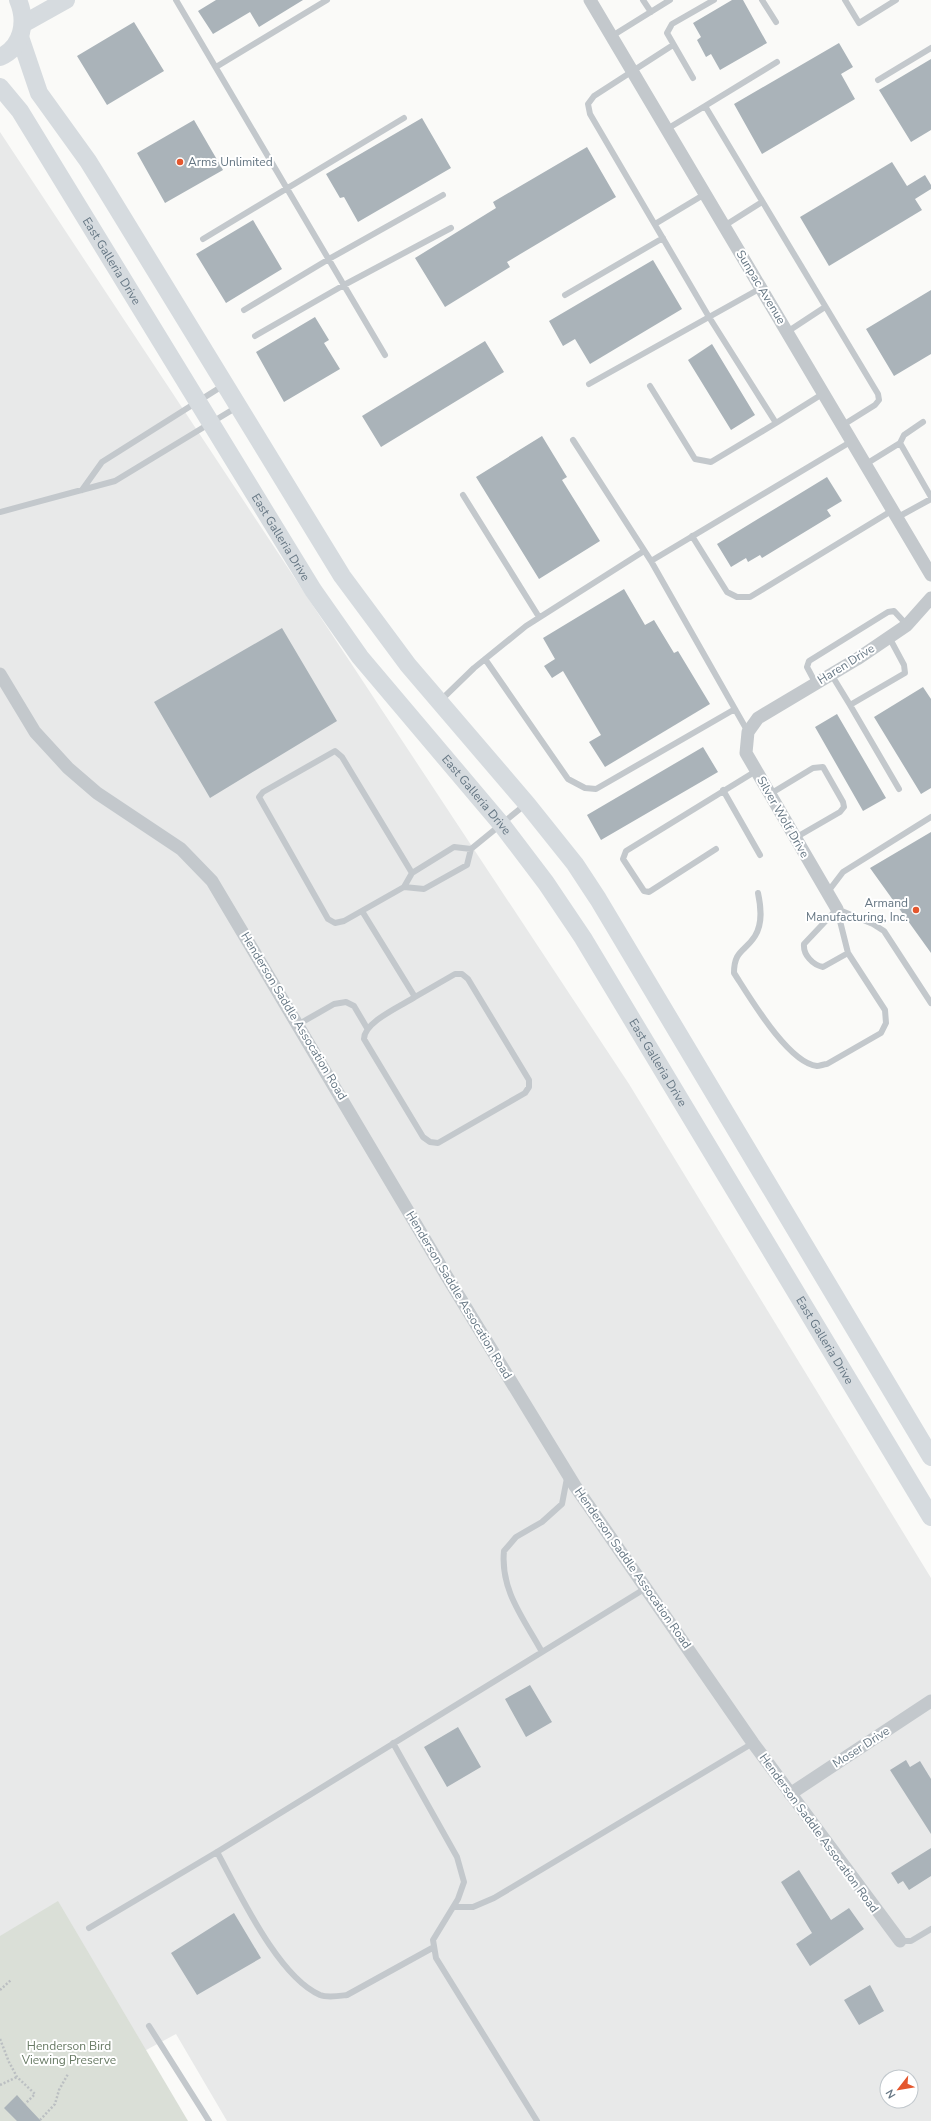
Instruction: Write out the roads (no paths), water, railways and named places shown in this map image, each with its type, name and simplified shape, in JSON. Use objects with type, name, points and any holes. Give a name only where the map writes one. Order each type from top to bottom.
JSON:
[{"type":"main road","points":[[18,0],[22,11],[22,30],[39,93],[88,161],[237,407],[342,576],[374,621],[528,804],[575,864],[598,899],[931,1457]]},
{"type":"main road","points":[[0,57],[13,48],[22,30],[66,0]]},
{"type":"main road","name":"East Galleria Drive","points":[[0,87],[20,111],[312,590],[351,645],[390,695],[502,825],[546,883],[587,944],[931,1517]]},
{"type":"street","name":"Sunpac Avenue","points":[[590,0],[931,575]]},
{"type":"street","name":"Haren Drive","points":[[751,727],[907,625],[931,598]]},
{"type":"street","name":"Henderson Saddle Assocation Road","points":[[0,674],[35,732],[68,768],[97,793],[182,850],[212,881],[299,1024],[454,1289],[568,1474],[753,1743],[900,1941]]},
{"type":"street","name":"Silver Wolf Drive","points":[[751,727],[746,753],[837,909]]},
{"type":"street","name":"Moser Drive","points":[[790,1794],[931,1701]]},
{"type":"lane","points":[[176,0],[385,355]]},
{"type":"lane","points":[[216,67],[327,0]]},
{"type":"lane","points":[[643,0],[651,12]]},
{"type":"lane","points":[[612,36],[670,0]]},
{"type":"lane","points":[[693,78],[667,33],[672,24],[714,0]]},
{"type":"lane","points":[[762,0],[776,22]]},
{"type":"lane","points":[[845,0],[859,23],[896,0]]},
{"type":"lane","points":[[673,44],[594,96],[588,104],[590,114],[709,317],[776,423]]},
{"type":"lane","points":[[878,80],[931,48]]},
{"type":"lane","points":[[667,129],[777,62]]},
{"type":"lane","points":[[705,106],[878,394],[879,400],[875,405],[843,425]]},
{"type":"lane","points":[[204,239],[288,190],[404,118]]},
{"type":"lane","points":[[654,224],[705,194]]},
{"type":"lane","points":[[244,310],[329,259],[443,195]]},
{"type":"lane","points":[[724,226],[762,202]]},
{"type":"lane","points":[[255,336],[344,285],[451,228]]},
{"type":"lane","points":[[565,295],[663,238]]},
{"type":"lane","points":[[589,384],[761,288]]},
{"type":"lane","points":[[788,332],[825,307]]},
{"type":"lane","points":[[82,490],[102,462],[224,385]]},
{"type":"lane","points":[[650,386],[695,459],[711,462],[824,393]]},
{"type":"lane","points":[[0,512],[115,481],[237,407]]},
{"type":"lane","points":[[866,464],[900,443],[904,435],[923,422]]},
{"type":"lane","points":[[573,440],[651,561],[735,709],[751,727]]},
{"type":"lane","points":[[651,561],[852,441]]},
{"type":"lane","points":[[692,536],[727,592],[737,598],[750,597],[895,514],[931,498],[900,443]]},
{"type":"lane","points":[[463,495],[539,617]]},
{"type":"lane","points":[[440,701],[485,658],[539,617],[644,551]]},
{"type":"lane","points":[[816,684],[807,667],[809,661],[888,612],[894,611],[907,625]]},
{"type":"lane","points":[[850,705],[905,673],[904,665],[889,637]]},
{"type":"lane","points":[[485,658],[568,779],[585,788],[596,789],[735,709]]},
{"type":"lane","points":[[831,674],[899,789]]},
{"type":"lane","points":[[412,873],[342,757],[335,751],[263,792],[259,797],[268,816],[328,919],[335,924],[344,922],[404,887],[412,873],[454,847],[471,849]]},
{"type":"lane","points":[[770,794],[813,768],[823,767],[843,802],[844,807],[840,812],[795,838]]},
{"type":"lane","points":[[716,849],[649,892],[644,891],[623,859],[626,852],[756,770]]},
{"type":"lane","points":[[723,790],[760,855]]},
{"type":"lane","points":[[404,887],[424,890],[466,865],[471,849],[528,804]]},
{"type":"lane","points":[[827,892],[843,872],[931,817]]},
{"type":"lane","points":[[758,892],[761,908],[759,925],[755,936],[739,952],[734,962],[734,973],[772,1030],[798,1057],[817,1066],[826,1064],[881,1034],[886,1023],[885,1010],[848,953],[837,909]]},
{"type":"lane","points":[[837,909],[804,944],[804,949],[810,960],[817,966],[823,967],[848,953]]},
{"type":"lane","points":[[837,909],[873,924],[884,931],[931,1003]]},
{"type":"lane","points":[[362,911],[415,997]]},
{"type":"lane","points":[[455,974],[462,974],[468,979],[529,1080],[529,1087],[525,1093],[438,1143],[430,1142],[423,1137],[364,1039],[364,1033],[370,1025],[415,997],[455,974]]},
{"type":"lane","points":[[299,1024],[334,1004],[346,1002],[354,1006],[367,1028]]},
{"type":"lane","points":[[542,1652],[508,1590],[504,1571],[504,1551],[516,1537],[542,1522],[562,1504],[568,1474]]},
{"type":"lane","points":[[90,1928],[217,1852],[646,1588]]},
{"type":"lane","points":[[393,1743],[457,1857],[464,1882],[454,1907],[433,1940],[436,1958],[537,2121]]},
{"type":"lane","points":[[454,1907],[473,1907],[494,1898],[753,1743]]},
{"type":"lane","points":[[217,1852],[277,1957],[297,1979],[320,1995],[334,1997],[347,1995],[434,1948]]},
{"type":"lane","points":[[900,1941],[911,1941],[931,1928]]},
{"type":"lane","points":[[149,2026],[209,2121]]},
{"type":"place","name":"Arms Unlimited","points":[[180,162]]},
{"type":"place","name":"Armand Manufacturing, Inc.","points":[[916,910]]},
{"type":"park label","name":"Henderson Bird Viewing Preserve","points":[[69,2053]]}]
